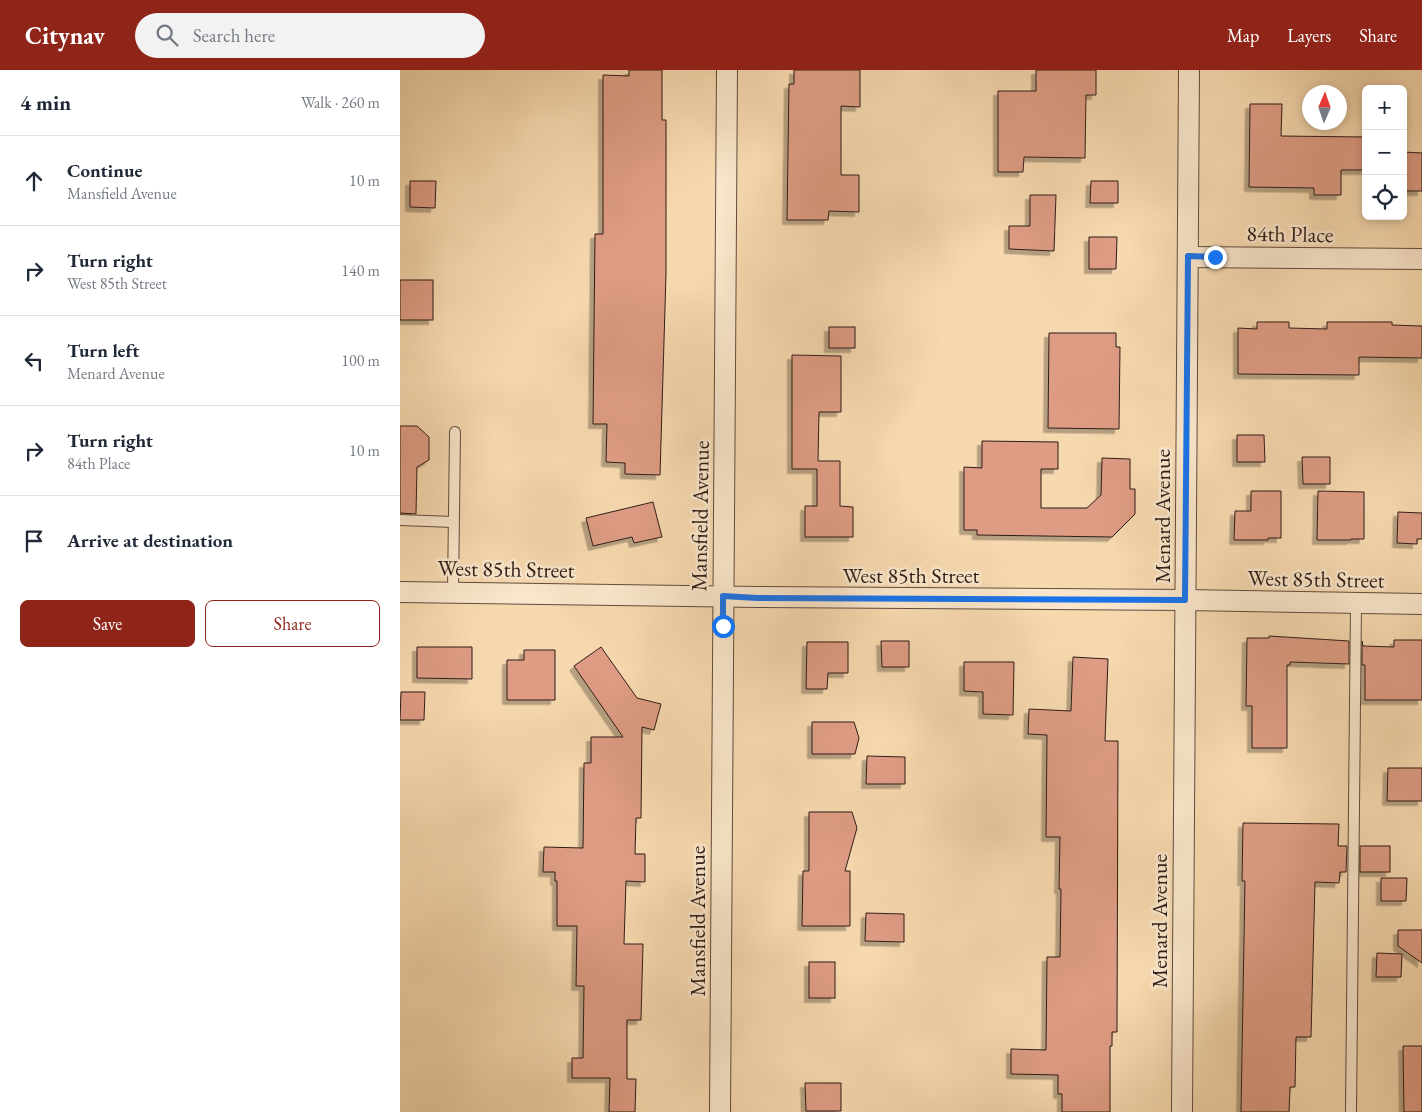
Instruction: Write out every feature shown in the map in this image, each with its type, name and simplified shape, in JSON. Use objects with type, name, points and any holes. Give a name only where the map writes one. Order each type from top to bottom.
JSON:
[{"type":"street","name":"Mansfield Avenue","points":[[720,1112],[727,70]]},
{"type":"street","name":"Menard Avenue","points":[[1182,1112],[1189,70]]},
{"type":"street","name":"84th Place","points":[[1188,256],[1422,259]]},
{"type":"street","name":"West 85th Street","points":[[400,592],[757,598],[1185,600],[1422,604]]},
{"type":"lane","points":[[453,592],[455,432]]},
{"type":"lane","points":[[400,520],[453,522]]},
{"type":"lane","points":[[1350,1112],[1356,603]]},
{"type":"building","points":[[629,70],[662,70],[662,120],[666,120],[666,274],[660,475],[625,474],[625,463],[606,462],[607,424],[593,424],[595,234],[603,234],[603,75],[629,76]]},
{"type":"building","points":[[794,70],[860,70],[860,107],[841,106],[841,175],[859,175],[859,212],[829,211],[828,220],[787,220],[789,84],[794,84]]},
{"type":"building","points":[[1036,70],[1096,70],[1096,95],[1086,95],[1085,158],[1024,157],[1023,172],[998,172],[998,91],[1036,91]]},
{"type":"building","points":[[1250,104],[1282,104],[1281,136],[1362,137],[1362,170],[1341,170],[1341,195],[1314,195],[1314,188],[1249,187]]},
{"type":"building","points":[[1407,152],[1422,153],[1422,191],[1407,191]]},
{"type":"building","points":[[410,181],[436,181],[435,208],[410,207]]},
{"type":"building","points":[[1091,181],[1118,181],[1118,203],[1090,203]]},
{"type":"building","points":[[1030,195],[1056,195],[1054,251],[1009,249],[1009,226],[1030,226]]},
{"type":"building","points":[[1089,237],[1117,237],[1116,269],[1089,269]]},
{"type":"building","points":[[400,280],[433,280],[433,320],[400,320]]},
{"type":"building","points":[[1257,322],[1289,322],[1289,328],[1327,329],[1327,322],[1392,322],[1392,325],[1422,326],[1422,358],[1359,357],[1359,375],[1238,374],[1238,328],[1257,329]]},
{"type":"building","points":[[829,327],[855,327],[855,348],[829,348]]},
{"type":"building","points":[[1049,333],[1116,333],[1116,347],[1120,347],[1119,429],[1048,428]]},
{"type":"building","points":[[792,355],[841,356],[841,412],[819,412],[818,461],[840,461],[840,506],[853,507],[853,537],[805,537],[805,506],[817,506],[817,469],[792,469]]},
{"type":"building","points":[[400,426],[417,426],[429,437],[429,460],[417,467],[416,514],[400,513]]},
{"type":"building","points":[[1237,435],[1264,435],[1265,462],[1237,462]]},
{"type":"building","points":[[982,441],[1058,442],[1058,469],[1041,469],[1041,508],[1087,508],[1101,495],[1102,458],[1130,459],[1130,489],[1135,489],[1135,514],[1112,537],[977,535],[977,530],[964,530],[964,467],[982,468]]},
{"type":"building","points":[[1302,457],[1330,457],[1330,484],[1303,484]]},
{"type":"building","points":[[1251,491],[1281,491],[1281,538],[1234,540],[1235,511],[1251,511]]},
{"type":"building","points":[[1318,491],[1364,492],[1364,539],[1317,540]]},
{"type":"building","points":[[653,502],[662,537],[634,543],[632,537],[593,546],[586,518]]},
{"type":"building","points":[[1398,512],[1422,513],[1422,539],[1417,539],[1417,544],[1397,543]]},
{"type":"building","points":[[1269,636],[1349,641],[1349,664],[1290,662],[1290,665],[1287,665],[1287,748],[1252,748],[1252,706],[1246,706],[1247,638],[1269,638]]},
{"type":"building","points":[[1394,640],[1422,640],[1422,700],[1365,700],[1365,665],[1362,665],[1362,641],[1363,646],[1394,647]]},
{"type":"building","points":[[881,641],[909,641],[909,667],[882,667]]},
{"type":"building","points":[[807,642],[848,642],[848,673],[828,673],[827,689],[806,689]]},
{"type":"building","points":[[417,647],[472,647],[472,679],[417,678]]},
{"type":"building","points":[[601,647],[637,698],[661,704],[654,730],[642,727],[641,818],[636,818],[635,854],[645,854],[645,882],[626,881],[624,944],[643,944],[641,1020],[627,1020],[627,1079],[636,1079],[635,1112],[609,1112],[610,1078],[572,1078],[572,1058],[583,1058],[584,986],[576,986],[577,926],[557,926],[557,881],[555,881],[555,872],[543,872],[544,847],[583,848],[584,763],[591,763],[591,737],[623,737],[574,666]]},
{"type":"building","points":[[524,650],[555,650],[555,700],[507,700],[507,660],[524,660]]},
{"type":"building","points":[[1073,657],[1108,659],[1105,741],[1118,741],[1117,1032],[1112,1032],[1112,1046],[1110,1046],[1110,1112],[1062,1112],[1062,1094],[1058,1094],[1058,1075],[1011,1074],[1011,1049],[1046,1050],[1047,957],[1060,957],[1060,837],[1046,837],[1047,735],[1028,734],[1029,709],[1071,711]]},
{"type":"building","points":[[964,662],[1014,662],[1013,715],[983,714],[983,692],[964,691]]},
{"type":"building","points":[[401,692],[425,692],[424,720],[400,720]]},
{"type":"building","points":[[812,722],[854,722],[859,738],[855,754],[812,754]]},
{"type":"building","points":[[867,756],[905,757],[905,784],[866,784]]},
{"type":"building","points":[[1388,768],[1422,768],[1422,801],[1387,801]]},
{"type":"building","points":[[809,812],[852,812],[857,828],[845,871],[850,871],[850,926],[802,926],[803,871],[809,871]]},
{"type":"building","points":[[1243,823],[1339,824],[1338,846],[1347,846],[1346,872],[1340,872],[1339,883],[1315,882],[1311,1037],[1296,1037],[1295,1087],[1290,1087],[1289,1112],[1241,1112],[1245,881],[1242,881]]},
{"type":"building","points":[[1360,846],[1390,846],[1390,872],[1360,872]]},
{"type":"building","points":[[1381,878],[1407,878],[1406,901],[1381,901]]},
{"type":"building","points":[[866,913],[904,914],[904,942],[865,941]]},
{"type":"building","points":[[1398,930],[1422,930],[1422,963],[1398,946]]},
{"type":"building","points":[[1377,953],[1402,954],[1401,977],[1376,977]]},
{"type":"building","points":[[809,962],[835,962],[835,998],[809,998]]},
{"type":"building","points":[[1403,1046],[1422,1046],[1422,1112],[1404,1112]]},
{"type":"building","points":[[805,1083],[841,1083],[841,1111],[806,1111]]},
{"type":"route","points":[[723,626],[723,596],[757,598],[1185,600],[1188,256],[1215,257]]}]
